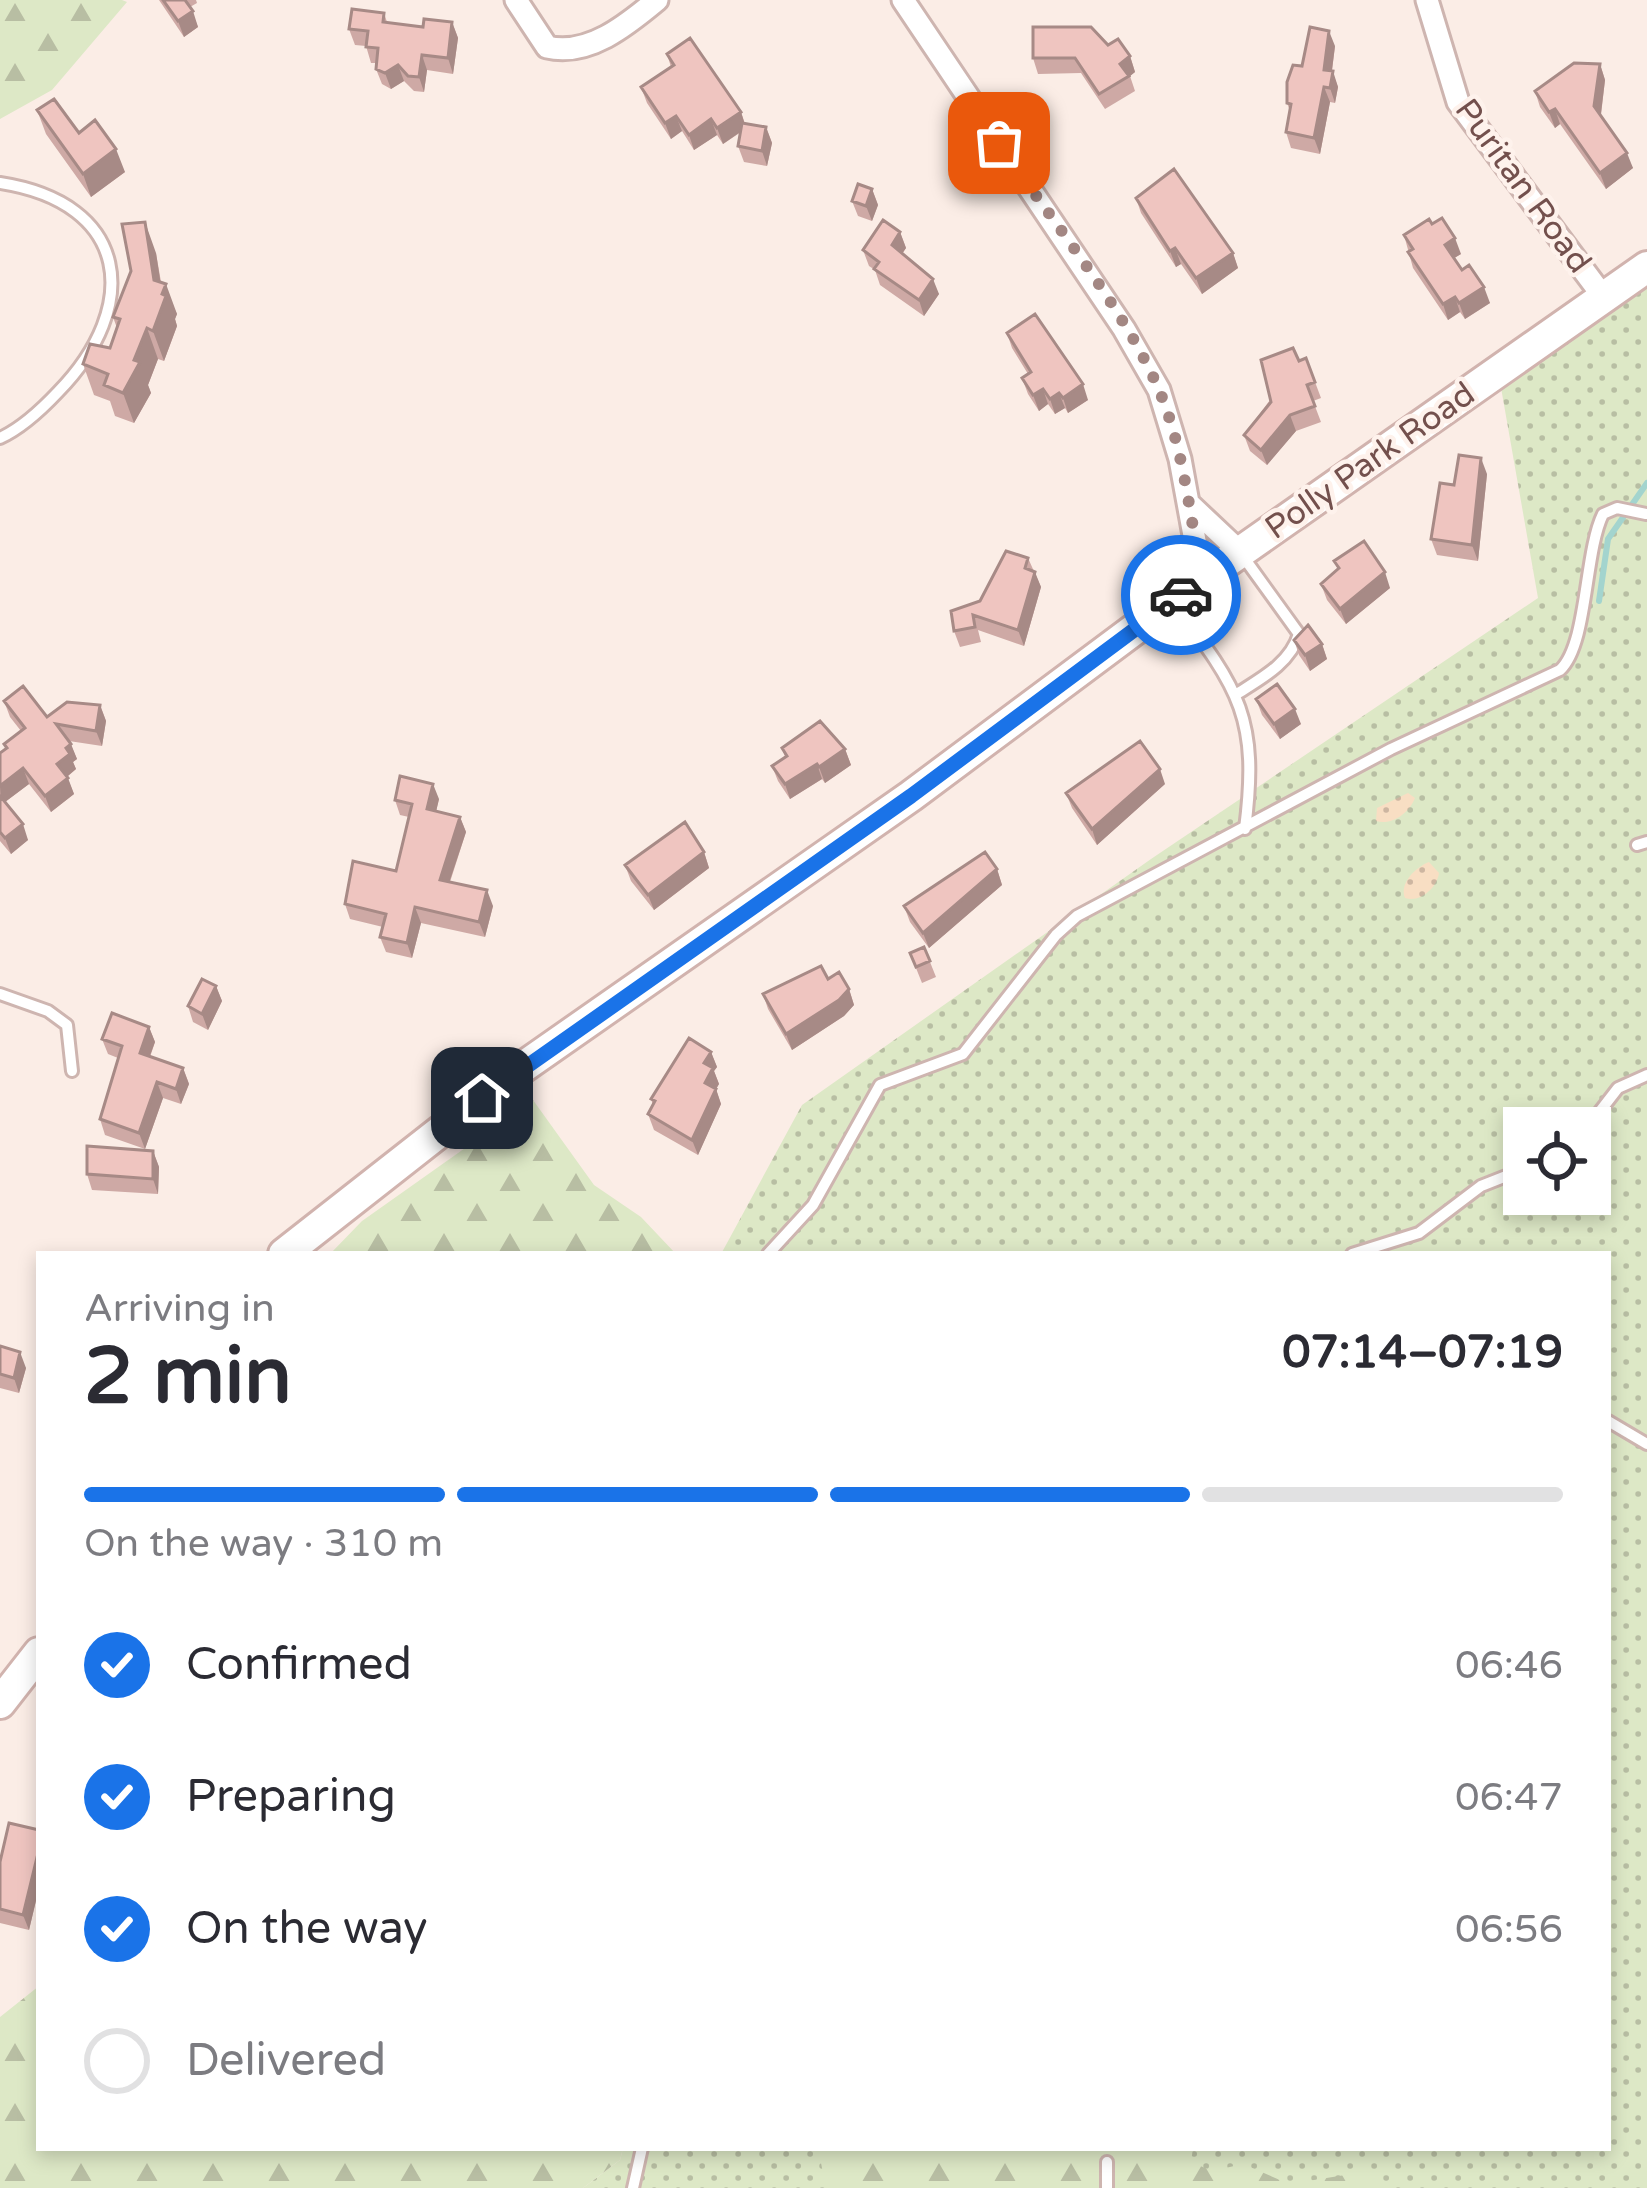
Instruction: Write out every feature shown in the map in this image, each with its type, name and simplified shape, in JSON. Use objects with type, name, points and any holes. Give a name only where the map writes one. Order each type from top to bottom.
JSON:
[{"type":"street","points":[[516,0],[547,47],[560,50],[586,47],[657,0]]},
{"type":"street","points":[[903,0],[1124,329],[1159,390],[1202,579]]},
{"type":"street","name":"Puritan Road","points":[[1427,0],[1458,102],[1605,299]]},
{"type":"street","name":"Polly Park Road","points":[[288,1251],[516,1072],[911,796],[1202,579],[1647,267]]},
{"type":"street","points":[[1188,502],[1240,552]]},
{"type":"street","points":[[0,1703],[36,1657]]},
{"type":"lane","points":[[0,183],[62,204],[94,231],[108,255],[114,289],[109,321],[74,375],[0,438]]},
{"type":"lane","points":[[771,1251],[813,1204],[880,1085],[963,1054],[1056,935],[1077,916],[1391,749],[1560,670],[1571,655],[1587,564],[1604,514],[1617,508],[1646,514]]},
{"type":"lane","points":[[1235,695],[1270,673],[1294,649],[1299,634],[1240,552]]},
{"type":"lane","points":[[1172,601],[1235,695],[1250,735],[1245,830]]},
{"type":"lane","points":[[0,994],[48,1012],[67,1025],[72,1071]]},
{"type":"lane","points":[[1603,1107],[1618,1088],[1647,1076]]},
{"type":"lane","points":[[1362,1251],[1419,1233],[1480,1186],[1503,1177]]},
{"type":"lane","points":[[1611,1423],[1647,1444]]},
{"type":"lane","points":[[633,2188],[641,2151]]},
{"type":"lane","points":[[1107,2162],[1107,2188]]},
{"type":"green space","points":[[0,0],[127,2],[52,90],[0,119]]},
{"type":"green space","points":[[1647,280],[1647,2188],[583,2188],[620,2160],[622,2151],[1611,2151],[1611,1251],[723,1251],[802,1105],[1151,859],[1538,598],[1500,382]]},
{"type":"green space","points":[[533,1100],[594,1185],[641,1217],[673,1251],[333,1251],[362,1221]]},
{"type":"green space","points":[[36,1988],[36,2151],[622,2151],[620,2160],[583,2188],[0,2188],[0,2017]]},
{"type":"green space","points":[[819,2151],[1193,2151],[1191,2162],[1212,2171],[1243,2164],[1289,2184],[1364,2172],[1380,2188],[826,2188]]},
{"type":"sand","points":[[1408,793],[1415,798],[1404,813],[1388,822],[1376,821],[1377,808]]},
{"type":"sand","points":[[1429,862],[1439,873],[1435,884],[1422,896],[1405,898],[1410,876]]},
{"type":"building","points":[[163,0],[185,0],[193,11],[178,21]]},
{"type":"building","points":[[352,9],[384,13],[383,22],[423,27],[424,19],[452,22],[448,58],[422,55],[419,77],[408,76],[398,65],[385,73],[376,69],[378,48],[366,47],[368,31],[349,29]]},
{"type":"building","points":[[1033,27],[1091,27],[1108,45],[1118,39],[1130,56],[1120,64],[1129,76],[1099,94],[1075,58],[1033,58]]},
{"type":"building","points":[[1310,27],[1329,31],[1324,70],[1333,71],[1330,88],[1324,87],[1314,138],[1286,132],[1291,104],[1287,103],[1287,82],[1293,65],[1302,66]]},
{"type":"building","points":[[690,38],[741,112],[717,128],[711,119],[689,135],[676,116],[665,123],[641,87],[674,65],[667,54]]},
{"type":"building","points":[[1574,63],[1600,64],[1594,106],[1627,153],[1600,173],[1555,109],[1549,112],[1535,91]]},
{"type":"building","points":[[54,99],[79,133],[95,120],[116,149],[83,174],[37,110]]},
{"type":"building","points":[[742,123],[766,127],[762,151],[738,146]]},
{"type":"building","points":[[1174,169],[1233,253],[1196,278],[1175,248],[1170,251],[1136,198]]},
{"type":"building","points":[[858,184],[872,189],[866,206],[852,201]]},
{"type":"building","points":[[1442,218],[1455,238],[1445,245],[1462,270],[1469,265],[1484,287],[1459,303],[1455,297],[1443,304],[1408,252],[1413,249],[1404,235],[1429,219],[1432,224]]},
{"type":"building","points":[[883,220],[900,232],[892,245],[933,279],[919,300],[874,269],[879,262],[863,250]]},
{"type":"building","points":[[145,222],[154,280],[166,284],[162,294],[166,296],[153,331],[147,328],[134,360],[140,362],[123,393],[104,385],[108,374],[83,364],[90,344],[110,348],[120,319],[113,317],[131,271],[122,224]]},
{"type":"building","points":[[1035,314],[1083,384],[1063,398],[1059,393],[1050,399],[1043,389],[1033,395],[1022,378],[1031,372],[1007,333]]},
{"type":"building","points":[[1293,348],[1299,361],[1306,358],[1315,382],[1307,385],[1315,406],[1290,415],[1261,450],[1244,435],[1271,402],[1261,360]]},
{"type":"building","points":[[1459,455],[1481,458],[1472,545],[1431,539],[1440,483],[1454,485]]},
{"type":"building","points":[[1364,541],[1385,572],[1340,609],[1321,584],[1339,568],[1334,561]]},
{"type":"building","points":[[1006,551],[1028,558],[1025,568],[1035,572],[1018,630],[973,615],[975,627],[954,631],[951,611],[980,601]]},
{"type":"building","points":[[1308,625],[1322,644],[1305,655],[1294,640]]},
{"type":"building","points":[[1277,684],[1295,709],[1274,724],[1256,699]]},
{"type":"building","points":[[23,686],[47,717],[67,702],[100,705],[96,731],[56,724],[71,744],[66,748],[70,754],[57,764],[68,778],[45,796],[23,768],[0,786],[0,753],[25,728],[4,701]]},
{"type":"building","points":[[820,721],[845,749],[785,784],[772,766],[787,756],[782,748]]},
{"type":"building","points":[[1140,741],[1160,769],[1092,829],[1066,793]]},
{"type":"building","points":[[400,776],[433,784],[427,809],[460,817],[440,880],[487,890],[479,922],[415,907],[407,943],[380,937],[386,914],[345,904],[353,861],[396,871],[412,804],[395,800]]},
{"type":"building","points":[[0,796],[23,824],[5,838],[0,832]]},
{"type":"building","points":[[685,822],[704,852],[648,895],[625,865]]},
{"type":"building","points":[[985,852],[997,869],[923,933],[904,906]]},
{"type":"building","points":[[924,947],[930,961],[916,967],[910,953]]},
{"type":"building","points":[[821,966],[828,979],[839,972],[849,989],[786,1034],[763,994]]},
{"type":"building","points":[[202,979],[216,986],[202,1014],[188,1006]]},
{"type":"building","points":[[112,1013],[149,1027],[140,1053],[183,1068],[176,1089],[157,1082],[139,1133],[100,1119],[122,1046],[102,1039]]},
{"type":"building","points":[[689,1038],[711,1052],[704,1063],[713,1068],[705,1083],[716,1089],[692,1140],[648,1114],[655,1101],[651,1099]]},
{"type":"building","points":[[87,1146],[153,1151],[153,1179],[87,1174]]},
{"type":"building","points":[[0,1346],[20,1352],[14,1378],[0,1374]]},
{"type":"building","points":[[9,1823],[36,1829],[36,1861],[23,1915],[0,1909],[0,1862]]},
{"type":"waterway","points":[[1599,601],[1608,539],[1647,483]]},
{"type":"way so far","points":[[999,143],[1124,329],[1159,390],[1180,459],[1202,579],[1181,595]]},
{"type":"route","points":[[482,1098],[911,796],[1181,595]]}]
